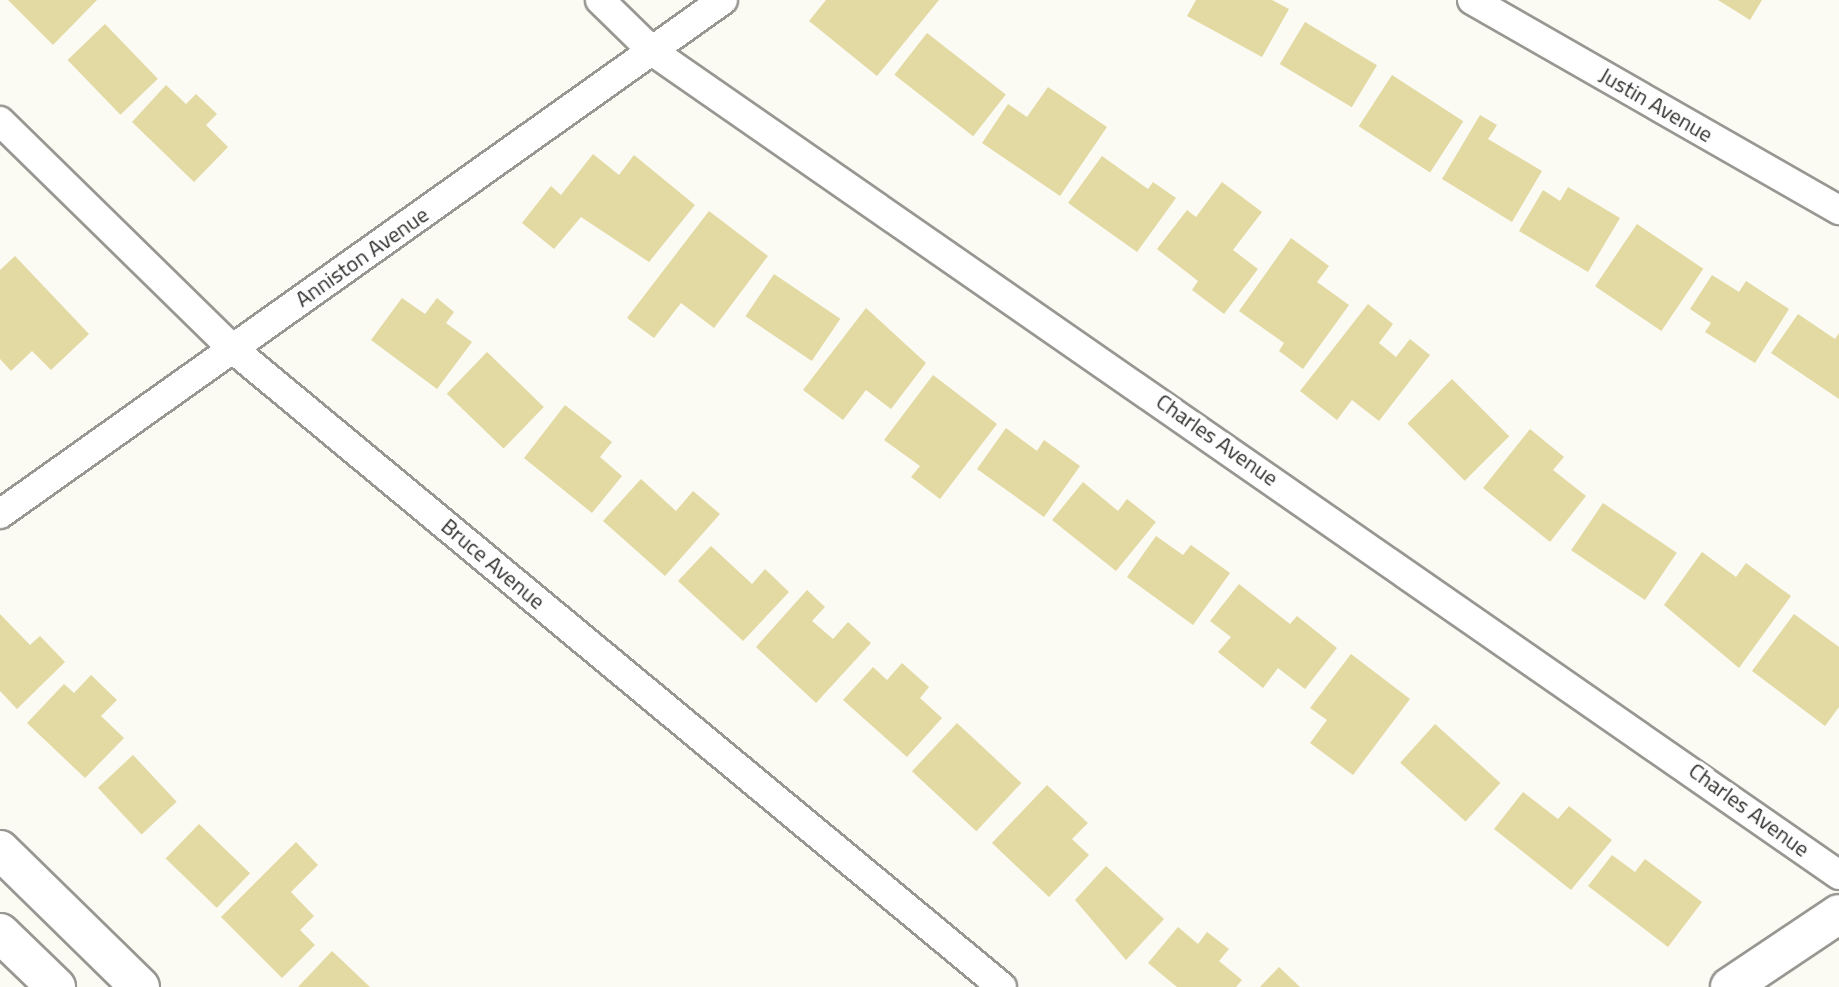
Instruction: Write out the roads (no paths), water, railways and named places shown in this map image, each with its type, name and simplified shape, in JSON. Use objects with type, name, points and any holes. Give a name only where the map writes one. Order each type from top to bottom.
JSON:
[{"type":"main road","points":[[0,850],[140,987]]},
{"type":"main road","points":[[1730,987],[1839,914]]},
{"type":"main road","points":[[0,933],[56,987]]},
{"type":"street","name":"Charles Avenue","points":[[600,0],[652,51],[1839,875]]},
{"type":"street","name":"Anniston Avenue","points":[[0,514],[723,0]]},
{"type":"street","name":"Justin Avenue","points":[[1472,0],[1839,210]]},
{"type":"street","name":"Bruce Avenue","points":[[0,121],[233,349],[1002,987]]}]
